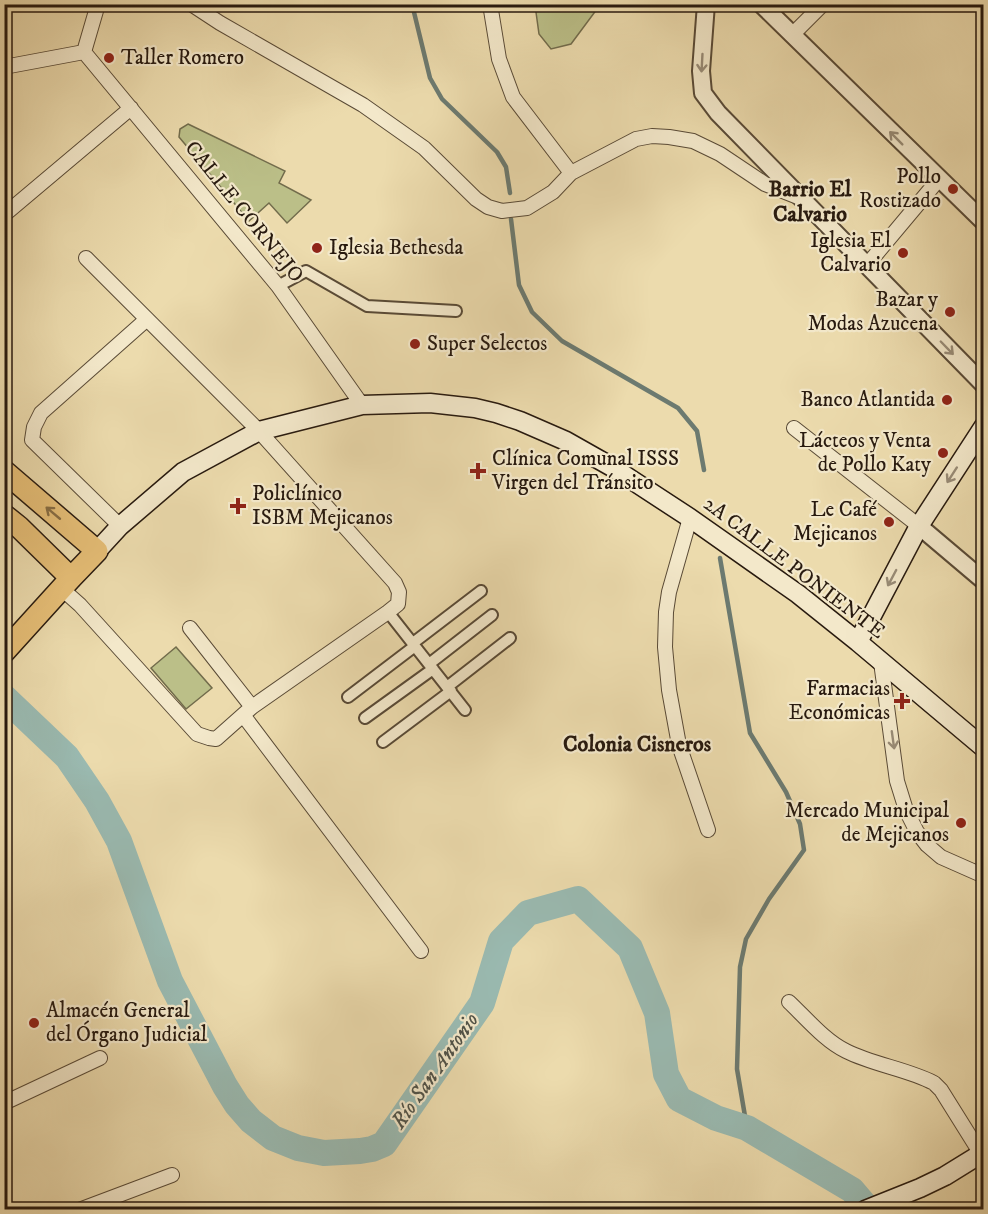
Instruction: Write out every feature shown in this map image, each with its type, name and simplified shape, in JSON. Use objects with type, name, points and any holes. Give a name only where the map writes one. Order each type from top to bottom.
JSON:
[{"type":"main road","name":"2A CALLE PONIENTE","points":[[97,551],[120,526],[183,472],[259,431],[362,405],[430,403],[476,408],[520,421],[566,441],[612,466],[690,518],[798,594],[984,748]]},
{"type":"main road","points":[[858,642],[919,526],[984,426]]},
{"type":"main road","points":[[4,471],[97,551],[4,652]]},
{"type":"main road","points":[[4,515],[19,527],[66,583]]},
{"type":"main road","points":[[864,1209],[912,1192],[945,1176],[982,1153]]},
{"type":"street","points":[[4,66],[84,52],[98,4]]},
{"type":"street","points":[[190,4],[363,105],[424,148],[476,199],[488,207],[502,211],[527,208],[553,192],[571,173],[636,139],[652,136],[693,141],[720,154],[765,184],[800,197]]},
{"type":"street","points":[[490,4],[499,59],[513,97],[571,173]]},
{"type":"street","points":[[706,4],[701,71],[703,93],[718,113],[984,385]]},
{"type":"street","points":[[761,4],[984,222]]},
{"type":"street","points":[[792,35],[823,4]]},
{"type":"street","name":"CALLE CORNEJO","points":[[84,52],[278,286],[362,405]]},
{"type":"street","points":[[4,215],[131,108]]},
{"type":"street","points":[[867,265],[939,179]]},
{"type":"street","points":[[66,583],[80,605],[197,734],[216,739],[248,711],[398,604],[399,592],[395,584],[259,431],[86,258]]},
{"type":"street","points":[[278,286],[306,270],[367,306],[456,311]]},
{"type":"street","points":[[120,526],[32,440],[34,427],[41,413],[147,319]]},
{"type":"street","points":[[794,428],[919,526],[984,581]]},
{"type":"street","points":[[690,518],[669,592],[665,647],[669,690],[679,745],[708,830]]},
{"type":"street","points":[[348,697],[481,591]]},
{"type":"street","points":[[388,612],[465,710]]},
{"type":"street","points":[[365,718],[492,615]]},
{"type":"street","points":[[190,628],[421,951]]},
{"type":"street","points":[[383,742],[510,638]]},
{"type":"street","points":[[881,662],[897,781],[906,810],[917,832],[941,857],[984,876]]},
{"type":"street","points":[[789,1002],[841,1048],[934,1083],[941,1090],[982,1153]]},
{"type":"street","points":[[4,1103],[100,1058]]},
{"type":"street","points":[[79,1209],[172,1175]]},
{"type":"green space","points":[[535,4],[600,5],[571,44],[551,49],[539,34]]},
{"type":"green space","points":[[188,124],[285,171],[279,183],[311,200],[287,223],[269,203],[249,221],[179,137],[180,129]]},
{"type":"green space","points":[[176,647],[212,688],[186,709],[151,668]]},
{"type":"waterway","points":[[412,4],[430,78],[442,99],[497,152],[506,167],[510,193]]},
{"type":"waterway","points":[[511,219],[519,285],[532,312],[562,341],[678,408],[697,431],[704,470]]},
{"type":"waterway","points":[[720,558],[750,733],[786,792],[800,824],[804,850],[769,899],[746,939],[740,967],[737,1069],[747,1128]]},
{"type":"waterway","name":"Río San Antonio","points":[[4,697],[67,757],[97,801],[119,841],[170,981],[237,1105],[251,1121],[273,1138],[298,1148],[324,1153],[360,1151],[384,1144],[482,1003],[501,941],[528,913],[578,899],[630,948],[657,1013],[666,1074],[679,1099],[716,1118],[747,1128],[852,1190],[869,1210]]},
{"type":"place","name":"Taller Romero","points":[[109,58]]},
{"type":"place","name":"Pollo Rostizado","points":[[953,189]]},
{"type":"place","name":"Iglesia Bethesda","points":[[317,248]]},
{"type":"place","name":"Iglesia El Calvario","points":[[903,253]]},
{"type":"place","name":"Bazar y Modas Azucena","points":[[950,312]]},
{"type":"place","name":"Super Selectos","points":[[415,344]]},
{"type":"place","name":"Banco Atlantida","points":[[947,400]]},
{"type":"place","name":"Lácteos y Venta de Pollo Katy","points":[[943,453]]},
{"type":"place","name":"Clínica Comunal ISSS Virgen del Tránsito","points":[[478,471]]},
{"type":"place","name":"Policlínico ISBM Mejicanos","points":[[238,506]]},
{"type":"place","name":"Le Café Mejicanos","points":[[889,522]]},
{"type":"place","name":"Farmacias Económicas","points":[[902,701]]},
{"type":"place","name":"Mercado Municipal de Mejicanos","points":[[961,823]]},
{"type":"place","name":"Almacén General del Órgano Judicial","points":[[34,1023]]},
{"type":"district","name":"Barrio El Calvario","points":[[810,202]]},
{"type":"district","name":"Colonia Cisneros","points":[[637,744]]}]
